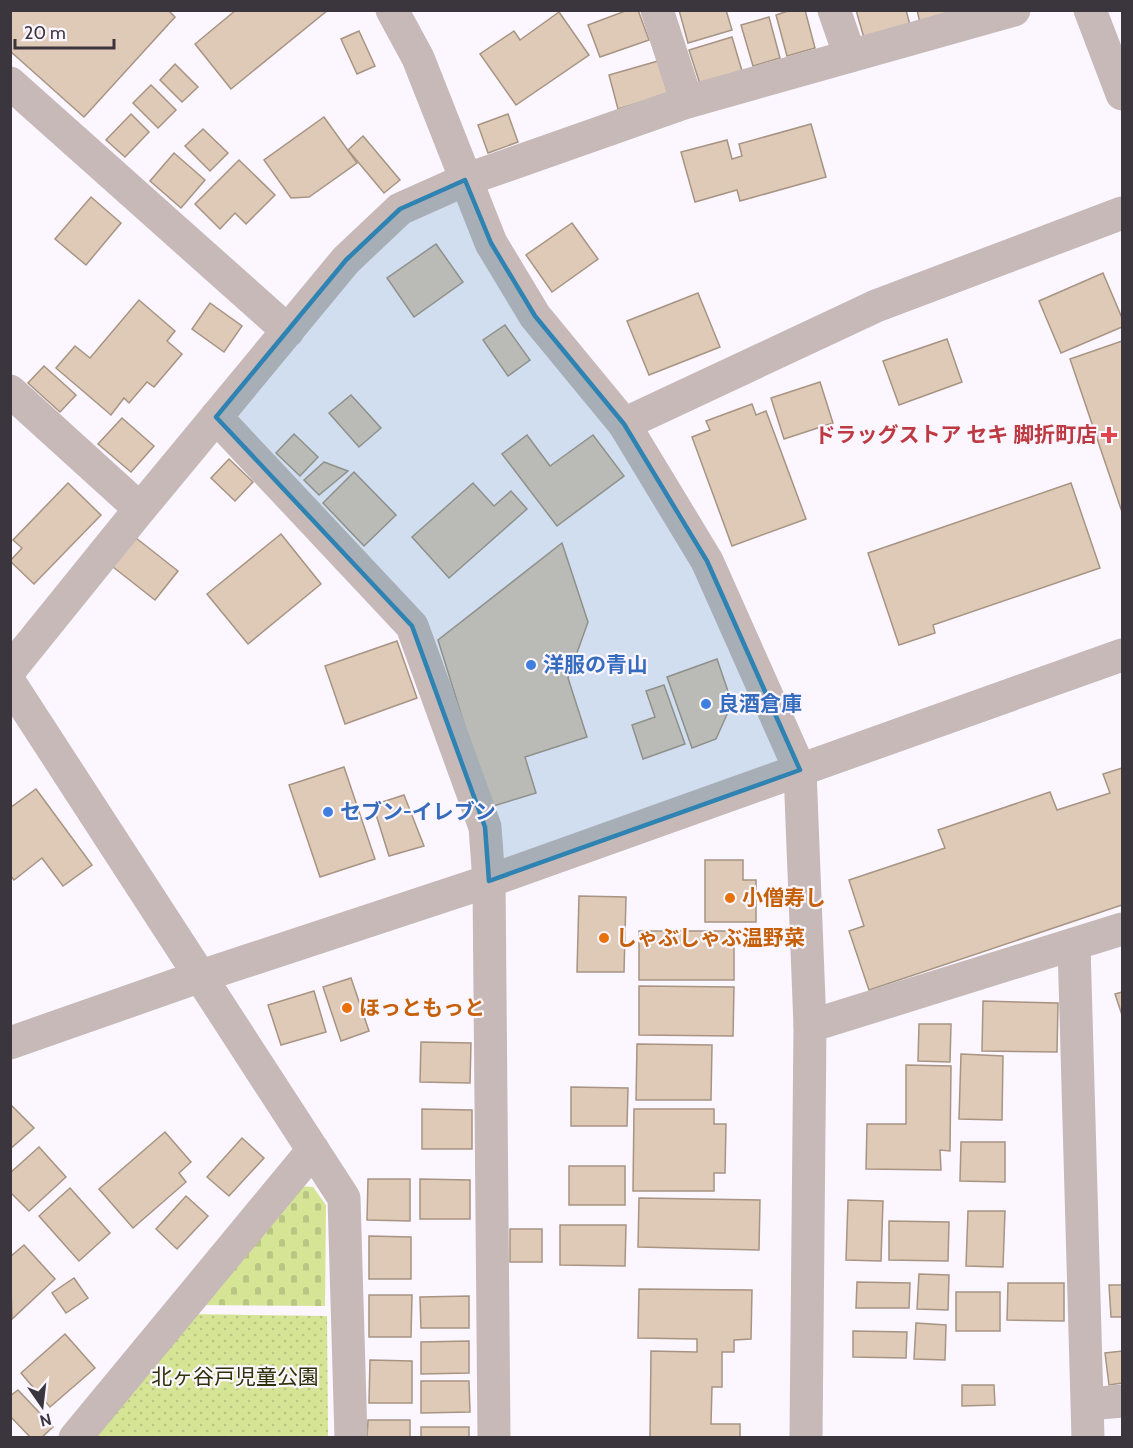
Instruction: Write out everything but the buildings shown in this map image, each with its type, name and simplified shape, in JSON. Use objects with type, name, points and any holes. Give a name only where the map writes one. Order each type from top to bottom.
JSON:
[{"type":"street","points":[[393,10],[418,58],[490,243],[535,316],[624,424],[707,561],[800,770],[810,1026],[806,1437]]},
{"type":"street","points":[[657,10],[687,102]]},
{"type":"street","points":[[834,10],[850,56]]},
{"type":"street","points":[[10,670],[346,260],[400,209],[465,180],[687,102],[1014,10]]},
{"type":"street","points":[[1090,10],[1122,93]]},
{"type":"street","points":[[10,83],[288,331]]},
{"type":"street","points":[[624,424],[876,306],[1122,213]]},
{"type":"street","points":[[10,391],[140,509]]},
{"type":"street","points":[[216,417],[412,626],[485,827],[489,881],[494,1437]]},
{"type":"street","points":[[10,1043],[201,976],[489,881],[1122,655]]},
{"type":"street","points":[[10,683],[344,1198],[351,1437]]},
{"type":"street","points":[[810,1026],[1122,929]]},
{"type":"street","points":[[1074,945],[1089,1404],[1088,1437]]},
{"type":"street","points":[[75,1437],[313,1150]]},
{"type":"street","points":[[1089,1404],[1122,1401]]},
{"type":"highlighted area","points":[[465,180],[491,243],[535,316],[624,424],[707,561],[800,770],[489,881],[485,827],[412,626],[216,417],[346,260],[400,209]]},
{"type":"green space","points":[[298,1186],[313,1187],[326,1205],[325,1306],[195,1305]]},
{"type":"green space","name":"北ヶ谷戸児童公園","points":[[190,1314],[327,1316],[328,1437],[95,1438]]},
{"type":"place","name":"ドラッグストア セキ 脚折町店","points":[[1109,435]]},
{"type":"place","name":"洋服の青山","points":[[531,665]]},
{"type":"place","name":"良酒倉庫","points":[[706,704]]},
{"type":"place","name":"セブン-イレブン","points":[[328,812]]},
{"type":"place","name":"小僧寿し","points":[[730,898]]},
{"type":"place","name":"しゃぶしゃぶ温野菜","points":[[604,938]]},
{"type":"place","name":"ほっともっと","points":[[347,1008]]}]
